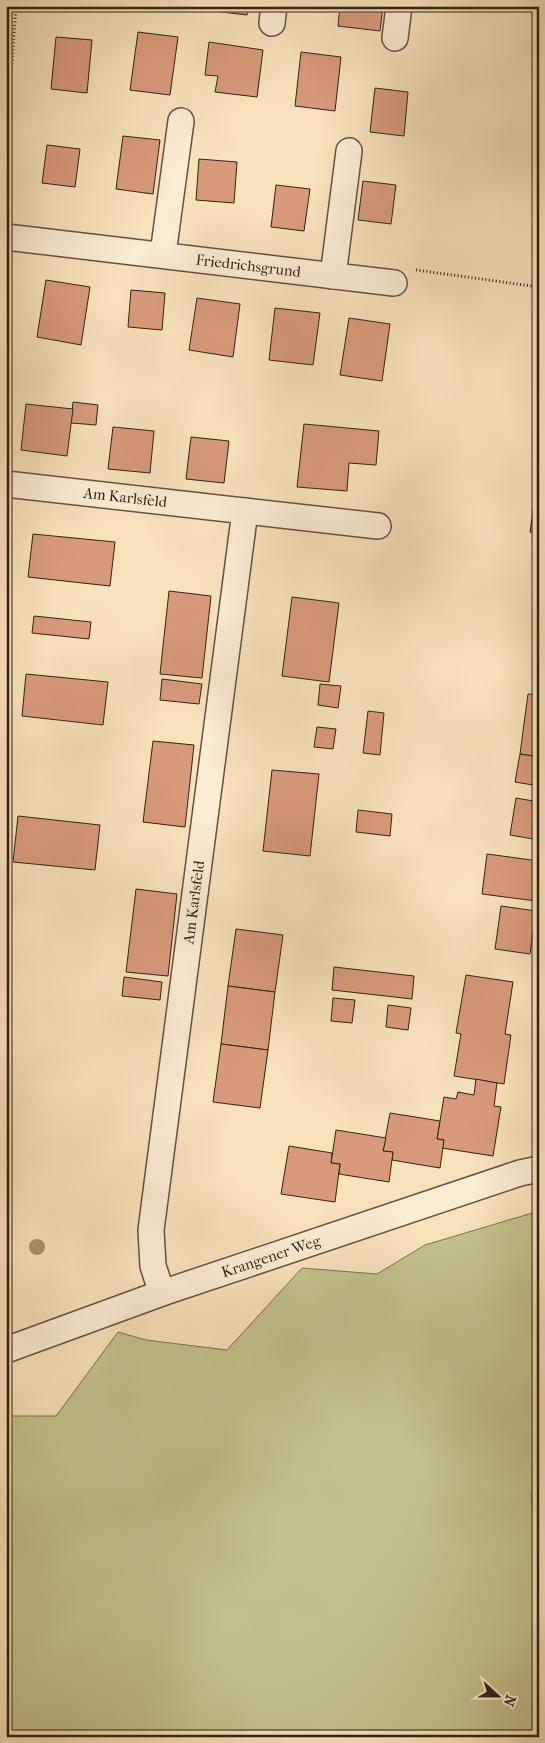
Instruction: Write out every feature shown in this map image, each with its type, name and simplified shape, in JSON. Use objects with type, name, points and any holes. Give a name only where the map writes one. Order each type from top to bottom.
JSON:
[{"type":"street","points":[[395,38],[399,6]]},
{"type":"street","points":[[163,254],[181,121]]},
{"type":"street","points":[[333,276],[350,152]]},
{"type":"street","name":"Friedrichsgrund","points":[[6,237],[163,254],[394,283]]},
{"type":"street","name":"Am Karlsfeld","points":[[6,484],[378,526]]},
{"type":"street","name":"Am Karlsfeld","points":[[162,1293],[153,1266],[151,1230],[246,511]]},
{"type":"street","name":"Krangener Weg","points":[[6,1350],[162,1293],[520,1173],[539,1169]]},
{"type":"path","points":[[6,148],[16,6]]},
{"type":"path","points":[[394,283],[410,270],[539,287]]},
{"type":"path","points":[[539,1499],[539,1506]]},
{"type":"shaded area","points":[[539,1211],[539,1483],[531,1493],[539,1551],[539,1737],[6,1737],[6,1416],[56,1416],[118,1332],[146,1340],[227,1350],[302,1268],[377,1274],[425,1245]]},
{"type":"building","points":[[213,6],[248,6],[247,15],[213,11]]},
{"type":"building","points":[[340,6],[383,6],[380,31],[338,26]]},
{"type":"building","points":[[138,32],[178,37],[170,95],[130,90]]},
{"type":"building","points":[[56,37],[92,40],[87,93],[51,89]]},
{"type":"building","points":[[209,42],[263,50],[257,97],[215,92],[218,76],[205,75]]},
{"type":"building","points":[[301,52],[341,57],[335,111],[295,106]]},
{"type":"building","points":[[375,88],[408,92],[404,136],[370,132]]},
{"type":"building","points":[[123,136],[160,140],[153,194],[116,189]]},
{"type":"building","points":[[47,145],[80,149],[75,187],[42,183]]},
{"type":"building","points":[[199,159],[237,162],[234,203],[196,200]]},
{"type":"building","points":[[363,181],[396,185],[391,224],[358,220]]},
{"type":"building","points":[[276,185],[310,189],[304,231],[271,227]]},
{"type":"building","points":[[46,280],[90,287],[81,345],[37,337]]},
{"type":"building","points":[[131,290],[165,293],[162,330],[128,327]]},
{"type":"building","points":[[197,298],[240,304],[233,357],[189,350]]},
{"type":"building","points":[[275,308],[320,313],[313,365],[269,360]]},
{"type":"building","points":[[349,318],[390,324],[382,381],[340,375]]},
{"type":"building","points":[[73,402],[98,405],[96,425],[71,423]]},
{"type":"building","points":[[26,404],[73,409],[67,456],[21,450]]},
{"type":"building","points":[[304,424],[379,431],[376,465],[349,463],[347,491],[297,487]]},
{"type":"building","points":[[113,427],[154,431],[150,473],[108,469]]},
{"type":"building","points":[[191,437],[229,441],[224,483],[186,479]]},
{"type":"building","points":[[536,489],[539,490],[539,533],[530,532]]},
{"type":"building","points":[[33,534],[115,542],[110,586],[28,577]]},
{"type":"building","points":[[169,591],[211,596],[202,678],[160,674]]},
{"type":"building","points":[[292,597],[339,603],[329,682],[282,676]]},
{"type":"building","points":[[34,616],[91,622],[89,639],[32,633]]},
{"type":"building","points":[[26,674],[108,682],[103,725],[22,716]]},
{"type":"building","points":[[162,679],[202,684],[199,704],[160,700]]},
{"type":"building","points":[[320,684],[341,686],[338,708],[318,705]]},
{"type":"building","points":[[528,694],[539,695],[539,757],[520,754]]},
{"type":"building","points":[[368,711],[384,713],[380,755],[363,753]]},
{"type":"building","points":[[317,727],[336,729],[333,749],[314,747]]},
{"type":"building","points":[[153,741],[194,745],[185,827],[143,822]]},
{"type":"building","points":[[520,754],[539,757],[539,786],[515,782]]},
{"type":"building","points":[[272,770],[319,774],[310,856],[263,851]]},
{"type":"building","points":[[516,798],[539,802],[539,840],[510,835]]},
{"type":"building","points":[[358,810],[392,814],[390,836],[356,832]]},
{"type":"building","points":[[18,816],[100,825],[95,870],[13,862]]},
{"type":"building","points":[[487,854],[539,861],[536,901],[482,894]]},
{"type":"building","points":[[136,889],[177,894],[168,976],[126,972]]},
{"type":"building","points":[[501,906],[536,911],[530,954],[495,949]]},
{"type":"building","points":[[236,929],[283,935],[275,992],[228,986]]},
{"type":"building","points":[[334,967],[414,976],[412,999],[332,990]]},
{"type":"building","points":[[466,975],[513,982],[505,1034],[511,1035],[504,1084],[454,1076],[461,1034],[456,1033]]},
{"type":"building","points":[[124,977],[162,982],[160,1000],[122,996]]},
{"type":"building","points":[[228,986],[275,992],[268,1050],[221,1044]]},
{"type":"building","points":[[333,998],[355,1000],[352,1023],[331,1021]]},
{"type":"building","points":[[388,1005],[411,1008],[408,1030],[386,1027]]},
{"type":"building","points":[[221,1044],[268,1050],[260,1108],[213,1102]]},
{"type":"building","points":[[476,1079],[497,1083],[494,1106],[501,1107],[493,1156],[442,1148],[444,1140],[437,1139],[444,1097],[456,1099],[458,1092],[474,1095]]},
{"type":"building","points":[[390,1113],[440,1121],[437,1139],[444,1140],[440,1168],[392,1160],[393,1152],[383,1151]]},
{"type":"building","points":[[336,1130],[386,1138],[383,1151],[393,1152],[389,1182],[339,1174],[340,1164],[331,1163]]},
{"type":"building","points":[[289,1146],[332,1153],[331,1163],[340,1164],[335,1202],[281,1194]]}]
